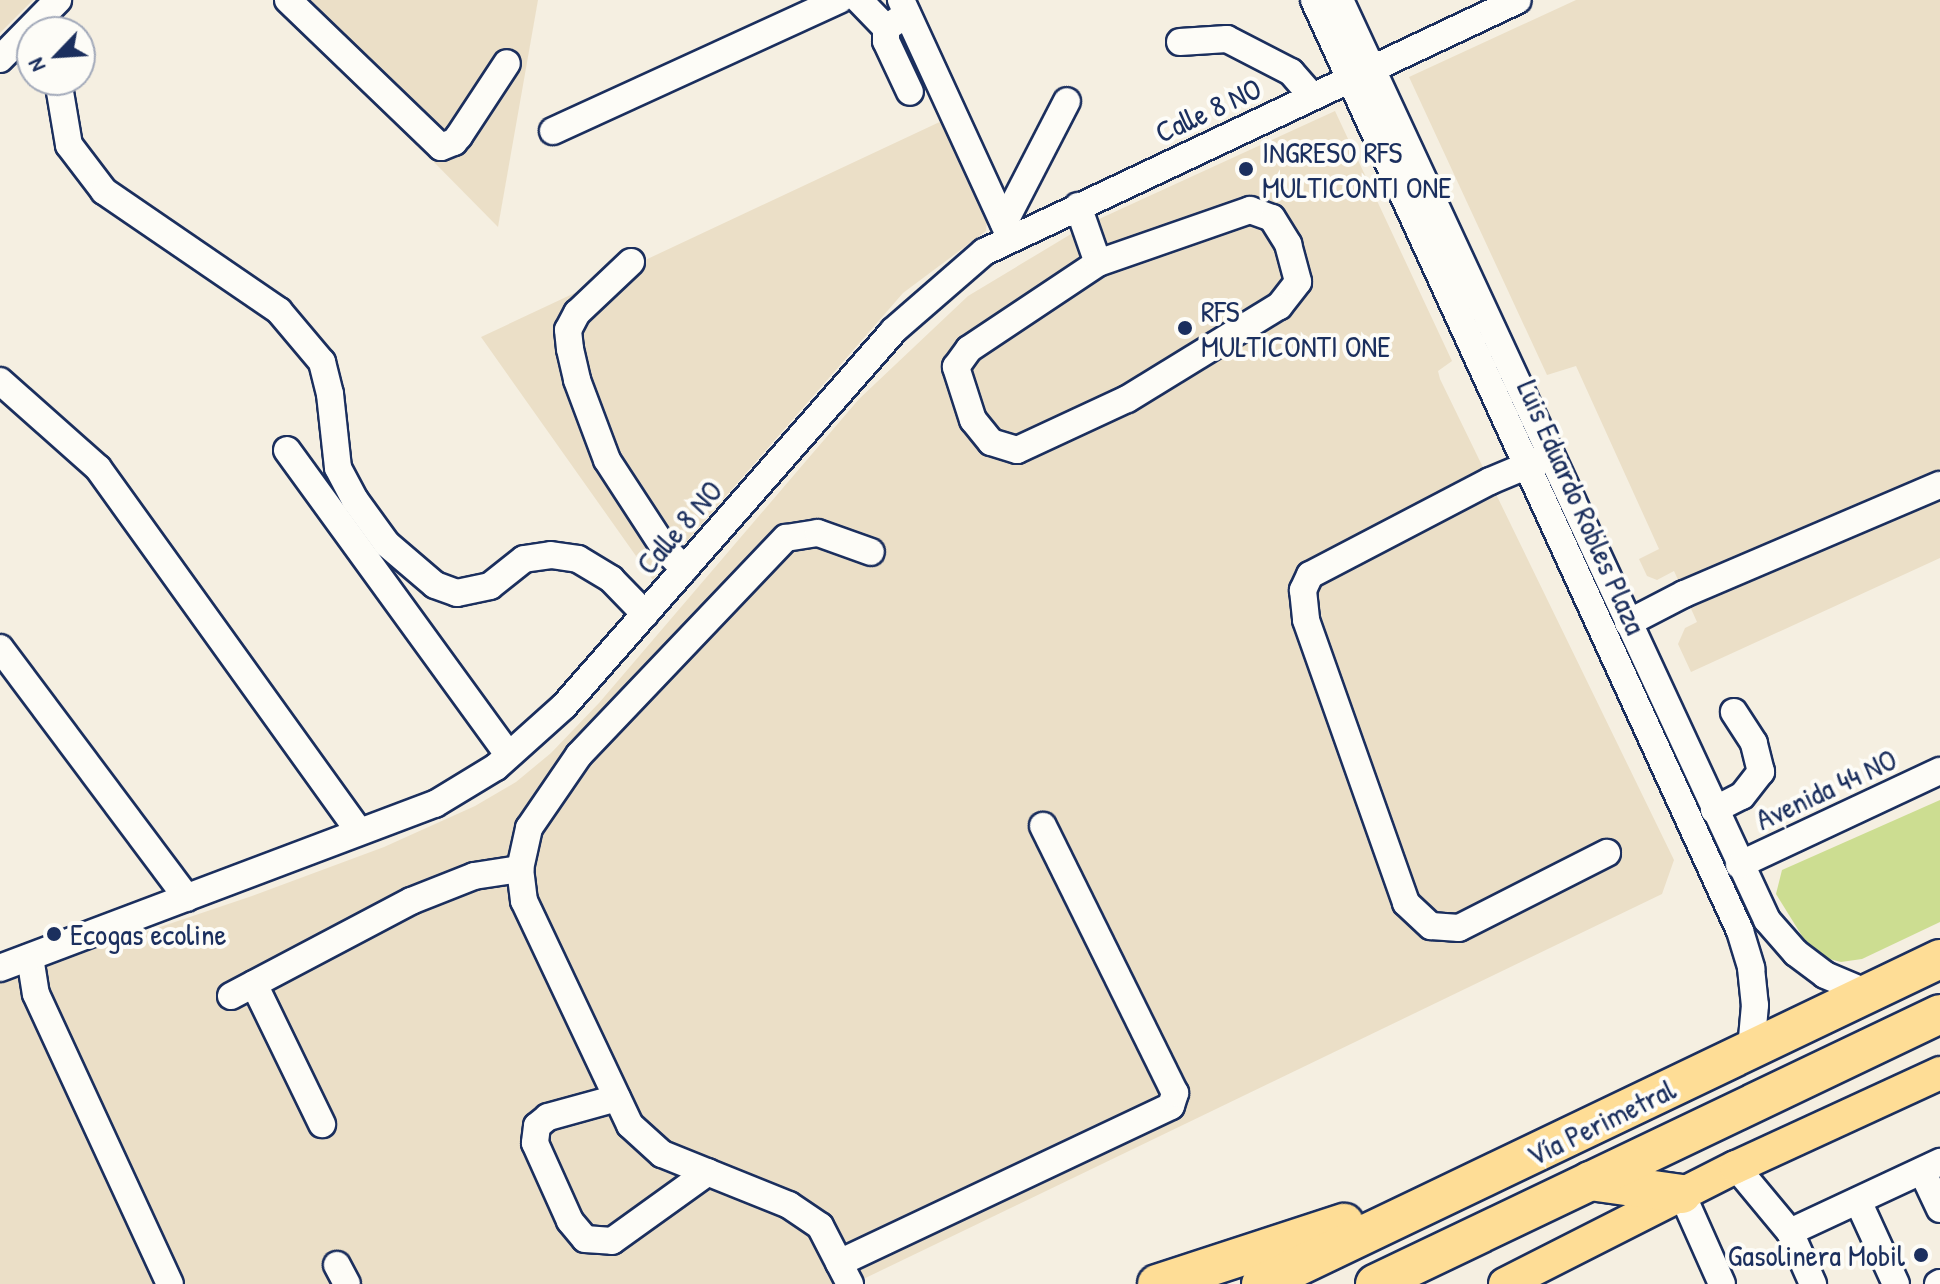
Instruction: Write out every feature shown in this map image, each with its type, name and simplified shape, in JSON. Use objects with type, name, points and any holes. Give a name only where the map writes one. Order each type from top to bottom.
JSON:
[{"type":"highway","name":"Vía Perimetral","points":[[1261,1284],[1940,959]]},
{"type":"highway","name":"Vía Perimetral","points":[[1375,1284],[1940,1014]]},
{"type":"highway","points":[[1157,1284],[1491,1174]]},
{"type":"highway","points":[[1590,1181],[1682,1194]]},
{"type":"main road","points":[[1505,1284],[1736,1167],[1940,1073]]},
{"type":"street","points":[[45,16],[58,0]]},
{"type":"street","points":[[288,0],[441,147],[459,136],[507,63]]},
{"type":"street","points":[[553,131],[839,0]]},
{"type":"street","points":[[859,0],[898,14],[1007,231]]},
{"type":"street","name":"Luis Eduardo Robles Plaza","points":[[1314,0],[1361,73],[1540,461],[1740,931],[1751,968],[1755,1005],[1751,1049]]},
{"type":"street","name":"Luis Eduardo Robles Plaza","points":[[1340,0],[1361,73]]},
{"type":"street","name":"Calle 8 NO","points":[[0,968],[435,804],[509,755],[564,706],[893,331],[1007,231],[1078,206],[1518,0]]},
{"type":"street","points":[[898,14],[886,41],[910,92]]},
{"type":"street","points":[[1180,42],[1227,39],[1291,72],[1312,96]]},
{"type":"street","points":[[0,59],[16,45]]},
{"type":"street","points":[[61,96],[69,145],[104,191],[279,311],[322,362],[330,394],[338,468],[355,500],[387,544],[435,585],[457,593],[490,586],[524,559],[551,555],[578,559],[611,579],[645,614]]},
{"type":"street","points":[[1007,231],[1067,101]]},
{"type":"street","points":[[1078,206],[1098,263]]},
{"type":"street","points":[[1250,210],[1272,218],[1288,244],[1298,282],[1279,306],[1127,399],[1017,450],[991,442],[973,420],[956,367],[969,349],[1098,263],[1250,210]]},
{"type":"street","points":[[631,262],[577,313],[568,330],[570,349],[577,380],[607,460],[665,549],[684,569]]},
{"type":"street","points":[[0,381],[98,468],[360,832]]},
{"type":"street","points":[[287,450],[509,755]]},
{"type":"street","points":[[1540,461],[1490,481],[1310,575],[1303,590],[1306,620],[1406,903],[1431,926],[1459,928],[1607,853]]},
{"type":"street","name":"Luis Eduardo Robles Plaza","points":[[1540,461],[1628,623],[1767,920],[1796,953],[1825,975],[1868,993]]},
{"type":"street","points":[[1628,623],[1684,594],[1940,485]]},
{"type":"street","points":[[871,552],[818,533],[786,538],[579,755],[529,828],[520,869],[524,901],[630,1125],[662,1154],[799,1212],[820,1226],[844,1274],[1171,1106],[1175,1093],[1043,826]]},
{"type":"street","points":[[0,648],[187,898]]},
{"type":"street","points":[[1714,810],[1742,796],[1761,772],[1754,743],[1734,712]]},
{"type":"street","name":"Avenida 44 NO","points":[[1739,865],[1940,771]]},
{"type":"street","points":[[231,996],[411,901],[474,876],[520,869]]},
{"type":"street","points":[[30,957],[36,994],[170,1284]]},
{"type":"street","points":[[254,984],[322,1124]]},
{"type":"street","points":[[617,1098],[548,1117],[537,1126],[535,1143],[570,1221],[585,1239],[612,1241],[708,1172]]},
{"type":"street","points":[[1790,1232],[1931,1166],[1940,1209]]},
{"type":"street","points":[[1736,1167],[1790,1232],[1813,1284]]},
{"type":"street","points":[[1682,1194],[1722,1284]]},
{"type":"street","points":[[1858,1201],[1896,1284]]},
{"type":"shaded area","points":[[0,0],[33,0],[16,16],[0,33]]},
{"type":"shaded area","points":[[274,0],[538,0],[498,227]]},
{"type":"shaded area","points":[[1576,0],[1940,0],[1940,558],[1691,672],[1678,644],[1685,628],[1697,622],[1674,571],[1657,580],[1647,576],[1639,559],[1659,549],[1576,366],[1547,375],[1409,77]]},
{"type":"shaded area","points":[[1335,111],[1452,361],[1438,371],[1440,379],[1674,860],[1662,894],[853,1284],[0,1284],[0,981],[252,896],[384,847],[475,806],[516,782],[551,753],[599,703],[859,399],[968,296],[1086,225]]},
{"type":"shaded area","points":[[946,119],[988,210],[986,231],[903,293],[653,580],[481,337]]},
{"type":"green space","points":[[1940,800],[1940,922],[1862,959],[1841,962],[1822,957],[1807,944],[1776,894],[1782,870]]},
{"type":"place","name":"INGRESO RFS MULTICONTI ONE","points":[[1246,169]]},
{"type":"place","name":"RFS MULTICONTI ONE","points":[[1185,328]]},
{"type":"place","name":"Ecogas ecoline","points":[[54,934]]},
{"type":"place","name":"Gasolinera Mobil","points":[[1921,1255]]}]
